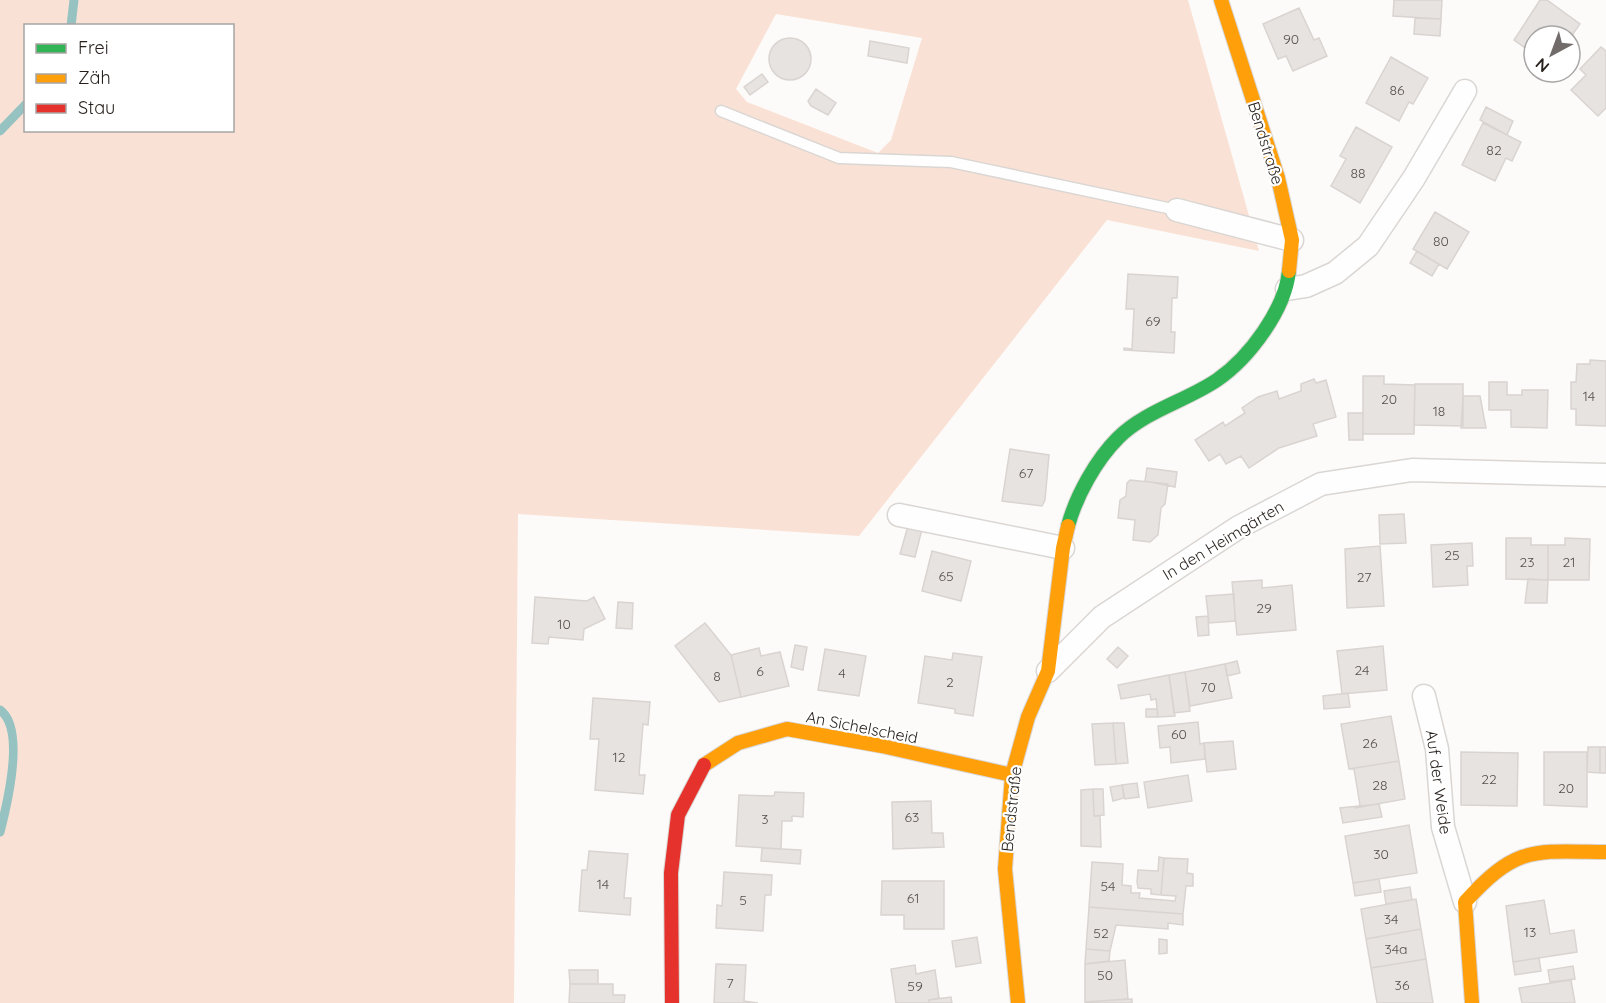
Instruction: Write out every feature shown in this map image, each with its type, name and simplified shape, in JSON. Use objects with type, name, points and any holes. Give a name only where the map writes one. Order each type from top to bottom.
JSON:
[{"type":"street","name":"Bendstraße","points":[[1018,1003],[1005,869],[1012,775],[1028,717],[1048,671],[1063,548],[1072,511],[1092,473],[1118,438],[1152,415],[1218,379],[1261,336],[1287,289],[1292,240],[1278,178],[1221,0]]},
{"type":"street","points":[[1287,289],[1306,286],[1335,273],[1368,246],[1414,178],[1465,91]]},
{"type":"street","points":[[1177,210],[1292,240]]},
{"type":"street","name":"In den Heimgärten","points":[[1048,671],[1102,617],[1239,527],[1321,484],[1412,470],[1606,475]]},
{"type":"street","points":[[899,514],[1063,548]]},
{"type":"street","name":"Auf der Weide","points":[[1424,696],[1437,749],[1443,827],[1465,902],[1472,1003]]},
{"type":"street","name":"An Sichelscheid","points":[[672,1003],[671,873],[678,815],[704,765],[738,743],[788,729],[882,746],[1012,775]]},
{"type":"street","points":[[1465,902],[1491,875],[1517,857],[1556,852],[1606,852]]},
{"type":"lane","points":[[721,111],[839,158],[951,162],[1177,210]]},
{"type":"shaded area","points":[[0,0],[1188,0],[1259,251],[1107,220],[859,536],[518,514],[514,1003],[0,1003]],"holes":[[[776,14],[922,38],[891,140],[878,153],[747,102],[736,89]]]},
{"type":"building","points":[[1394,0],[1442,0],[1441,19],[1393,16]]},
{"type":"building","points":[[1540,0],[1547,0],[1580,24],[1524,24]]},
{"type":"building","points":[[1299,8],[1314,40],[1319,38],[1327,56],[1293,71],[1286,56],[1278,59],[1263,24]]},
{"type":"building","points":[[1415,18],[1441,19],[1440,36],[1414,34]]},
{"type":"building","points":[[1522,28],[1522,46],[1514,40]]},
{"type":"building","points":[[790,38],[805,44],[811,59],[805,74],[790,80],[775,74],[769,59],[775,44]]},
{"type":"building","points":[[870,41],[909,48],[907,63],[868,56]]},
{"type":"building","points":[[1601,47],[1606,51],[1606,108],[1598,116],[1571,90],[1577,84],[1582,84],[1582,79],[1586,75],[1582,71],[1582,67]]},
{"type":"building","points":[[1391,57],[1428,78],[1413,104],[1409,102],[1399,121],[1366,103]]},
{"type":"building","points":[[762,74],[768,82],[750,95],[744,87]]},
{"type":"building","points":[[816,89],[836,103],[828,115],[811,106],[808,101]]},
{"type":"building","points":[[1486,107],[1513,121],[1507,135],[1480,120]]},
{"type":"building","points":[[1483,123],[1521,142],[1512,161],[1506,158],[1495,181],[1462,165]]},
{"type":"building","points":[[1356,127],[1392,147],[1360,203],[1331,186],[1346,159],[1340,156]]},
{"type":"building","points":[[1435,212],[1469,232],[1447,269],[1413,249]]},
{"type":"building","points":[[1417,251],[1439,264],[1432,276],[1410,263]]},
{"type":"building","points":[[1128,274],[1178,277],[1177,298],[1172,298],[1171,332],[1175,332],[1174,353],[1124,350],[1124,348],[1132,349],[1134,309],[1126,309]]},
{"type":"building","points":[[1590,360],[1606,361],[1606,426],[1576,425],[1576,409],[1571,409],[1571,382],[1576,382],[1577,364],[1590,364]]},
{"type":"building","points":[[1363,376],[1384,376],[1384,384],[1415,385],[1414,434],[1363,434]]},
{"type":"building","points":[[1314,379],[1316,383],[1326,380],[1336,417],[1313,424],[1317,436],[1279,448],[1249,468],[1241,456],[1226,464],[1220,454],[1209,461],[1195,440],[1223,422],[1225,426],[1245,413],[1242,408],[1258,397],[1277,391],[1279,399],[1301,391],[1301,384]]},
{"type":"building","points":[[1489,382],[1507,382],[1507,395],[1522,395],[1522,390],[1548,390],[1547,428],[1511,427],[1511,410],[1489,410]]},
{"type":"building","points":[[1415,384],[1463,384],[1463,426],[1414,425]]},
{"type":"building","points":[[1463,396],[1480,396],[1486,428],[1461,428]]},
{"type":"building","points":[[1348,413],[1363,413],[1363,440],[1349,440]]},
{"type":"building","points":[[1010,449],[1049,455],[1045,500],[1042,506],[1002,501]]},
{"type":"building","points":[[1147,468],[1177,472],[1175,487],[1145,481]]},
{"type":"building","points":[[1130,480],[1168,484],[1165,504],[1161,508],[1158,535],[1150,542],[1133,540],[1135,520],[1118,518],[1120,500],[1126,496],[1127,483]]},
{"type":"building","points":[[1404,514],[1406,543],[1380,544],[1379,515]]},
{"type":"building","points":[[908,526],[922,529],[915,557],[900,554]]},
{"type":"building","points":[[1506,538],[1531,538],[1531,545],[1548,545],[1548,580],[1506,579]]},
{"type":"building","points":[[1565,538],[1590,539],[1589,580],[1548,580],[1548,545],[1565,545]]},
{"type":"building","points":[[1472,543],[1473,566],[1467,566],[1468,585],[1433,587],[1431,545]]},
{"type":"building","points":[[1380,546],[1384,606],[1347,608],[1345,549]]},
{"type":"building","points":[[932,551],[971,561],[961,601],[922,591]]},
{"type":"building","points":[[1528,579],[1548,580],[1547,603],[1525,603]]},
{"type":"building","points":[[1262,580],[1262,588],[1292,585],[1296,630],[1237,635],[1232,582]]},
{"type":"building","points":[[1234,594],[1235,621],[1209,623],[1206,596]]},
{"type":"building","points":[[535,597],[587,601],[594,597],[605,619],[584,629],[583,640],[549,637],[548,644],[532,643]]},
{"type":"building","points":[[618,602],[633,603],[632,629],[616,628]]},
{"type":"building","points":[[1208,616],[1209,635],[1198,636],[1196,617]]},
{"type":"building","points":[[705,623],[731,655],[741,697],[719,702],[675,646]]},
{"type":"building","points":[[795,645],[807,647],[803,670],[791,667]]},
{"type":"building","points":[[1383,646],[1387,690],[1342,694],[1337,651]]},
{"type":"building","points":[[1118,647],[1128,656],[1117,668],[1107,659]]},
{"type":"building","points":[[759,648],[761,656],[780,652],[789,686],[741,697],[731,655]]},
{"type":"building","points":[[825,649],[866,656],[859,696],[818,690]]},
{"type":"building","points":[[953,653],[982,657],[973,716],[955,713],[955,709],[918,703],[925,656],[952,660]]},
{"type":"building","points":[[1237,661],[1240,673],[1227,676],[1225,664]]},
{"type":"building","points":[[1225,664],[1232,698],[1190,706],[1185,672]]},
{"type":"building","points":[[1185,672],[1190,711],[1174,713],[1169,675]]},
{"type":"building","points":[[1169,675],[1175,716],[1158,717],[1156,699],[1151,700],[1150,694],[1121,699],[1118,685]]},
{"type":"building","points":[[1348,693],[1350,707],[1324,709],[1323,696]]},
{"type":"building","points":[[593,698],[650,702],[648,725],[643,724],[639,775],[645,775],[643,794],[595,790],[599,739],[590,739]]},
{"type":"building","points":[[1146,709],[1157,709],[1158,717],[1146,717]]},
{"type":"building","points":[[1391,716],[1399,761],[1349,769],[1341,724]]},
{"type":"building","points":[[1198,722],[1200,744],[1204,743],[1205,759],[1171,763],[1170,747],[1160,748],[1158,726]]},
{"type":"building","points":[[1113,723],[1116,764],[1095,765],[1092,724]]},
{"type":"building","points":[[1113,723],[1124,723],[1128,763],[1116,764]]},
{"type":"building","points":[[1233,741],[1236,769],[1207,772],[1204,743]]},
{"type":"building","points":[[1588,747],[1600,747],[1600,773],[1587,772]]},
{"type":"building","points":[[1600,747],[1606,747],[1606,773],[1600,773]]},
{"type":"building","points":[[1461,752],[1518,753],[1517,806],[1461,805]]},
{"type":"building","points":[[1544,752],[1587,752],[1587,807],[1544,805]]},
{"type":"building","points":[[1399,761],[1405,799],[1355,808],[1360,805],[1354,769],[1349,769]]},
{"type":"building","points":[[1188,775],[1192,801],[1148,808],[1144,782]]},
{"type":"building","points":[[1137,783],[1139,797],[1125,799],[1122,785]]},
{"type":"building","points":[[1122,785],[1124,798],[1113,801],[1110,787]]},
{"type":"building","points":[[1093,789],[1094,816],[1100,816],[1101,847],[1081,846],[1081,790]]},
{"type":"building","points":[[1093,789],[1103,789],[1104,815],[1094,816]]},
{"type":"building","points":[[775,792],[804,793],[803,817],[792,816],[792,821],[782,821],[781,849],[736,846],[739,795],[774,796]]},
{"type":"building","points":[[931,801],[932,833],[943,833],[944,847],[893,849],[892,802]]},
{"type":"building","points":[[1379,804],[1382,817],[1343,823],[1340,808]]},
{"type":"building","points":[[1409,825],[1417,873],[1353,883],[1345,836]]},
{"type":"building","points":[[762,848],[801,850],[800,864],[761,861]]},
{"type":"building","points":[[589,851],[628,854],[624,898],[631,898],[630,915],[579,911],[582,870],[587,870]]},
{"type":"building","points":[[1159,857],[1164,858],[1161,895],[1151,894],[1151,889],[1138,888],[1137,882],[1138,870],[1158,871]]},
{"type":"building","points":[[1164,858],[1188,859],[1187,873],[1193,874],[1193,886],[1186,886],[1183,914],[1089,907],[1092,862],[1123,864],[1122,885],[1131,886],[1131,893],[1140,893],[1139,898],[1175,901],[1176,896],[1161,895]]},
{"type":"building","points":[[724,872],[772,875],[771,895],[765,895],[763,931],[716,928],[717,905],[722,906]]},
{"type":"building","points":[[1379,879],[1381,892],[1355,896],[1353,883]]},
{"type":"building","points":[[882,881],[944,881],[944,929],[904,929],[904,915],[881,915]]},
{"type":"building","points":[[1410,887],[1412,900],[1386,904],[1384,891]]},
{"type":"building","points":[[1416,899],[1421,929],[1366,939],[1361,909]]},
{"type":"building","points":[[1544,900],[1550,934],[1574,930],[1577,952],[1513,962],[1506,906]]},
{"type":"building","points":[[1089,907],[1183,914],[1183,925],[1168,923],[1168,929],[1116,925],[1110,951],[1086,949]]},
{"type":"building","points":[[1421,929],[1426,959],[1371,968],[1366,939]]},
{"type":"building","points":[[977,937],[981,963],[956,967],[952,941]]},
{"type":"building","points":[[1159,939],[1167,940],[1167,953],[1159,954]]},
{"type":"building","points":[[1086,949],[1110,951],[1109,961],[1085,964]]},
{"type":"building","points":[[1539,958],[1541,971],[1515,975],[1513,962]]},
{"type":"building","points":[[1426,959],[1433,1003],[1377,1003],[1371,968]]},
{"type":"building","points":[[1125,960],[1128,999],[1085,1002],[1085,964]]},
{"type":"building","points":[[716,964],[746,965],[744,1001],[758,1003],[714,1003]]},
{"type":"building","points":[[915,965],[916,974],[935,970],[939,998],[929,1000],[929,1003],[896,1003],[891,969]]},
{"type":"building","points":[[1573,966],[1575,979],[1550,982],[1548,970]]},
{"type":"building","points":[[569,970],[598,970],[598,984],[570,984]]},
{"type":"building","points":[[1571,980],[1575,1003],[1522,1003],[1519,988]]},
{"type":"building","points":[[570,984],[613,984],[613,995],[625,995],[624,1003],[569,1003]]},
{"type":"building","points":[[951,997],[952,1003],[929,1003],[929,1000]]},
{"type":"building","points":[[1132,999],[1132,1003],[1085,1003],[1085,1002]]},
{"type":"waterway","points":[[71,24],[74,0]]},
{"type":"waterway","points":[[0,131],[24,106]]},
{"type":"waterway","points":[[0,710],[8,720],[12,733],[13,750],[10,787],[0,832]]},
{"type":"traffic: fast","points":[[1068,526],[1088,479],[1118,438],[1140,420],[1217,380],[1253,346],[1264,332],[1281,301],[1289,271]]},
{"type":"traffic: slow","points":[[1221,0],[1278,178],[1292,240],[1289,271]]},
{"type":"traffic: slow","points":[[1018,1003],[1005,869],[1012,775],[1028,717],[1048,671],[1063,548],[1068,526]]},
{"type":"traffic: slow","points":[[704,765],[738,743],[787,729],[882,746],[1012,775]]},
{"type":"traffic: slow","points":[[1472,1003],[1465,902],[1499,870],[1528,855],[1560,851],[1606,852]]},
{"type":"traffic: jam","points":[[672,1003],[671,873],[678,815],[704,765]]}]
